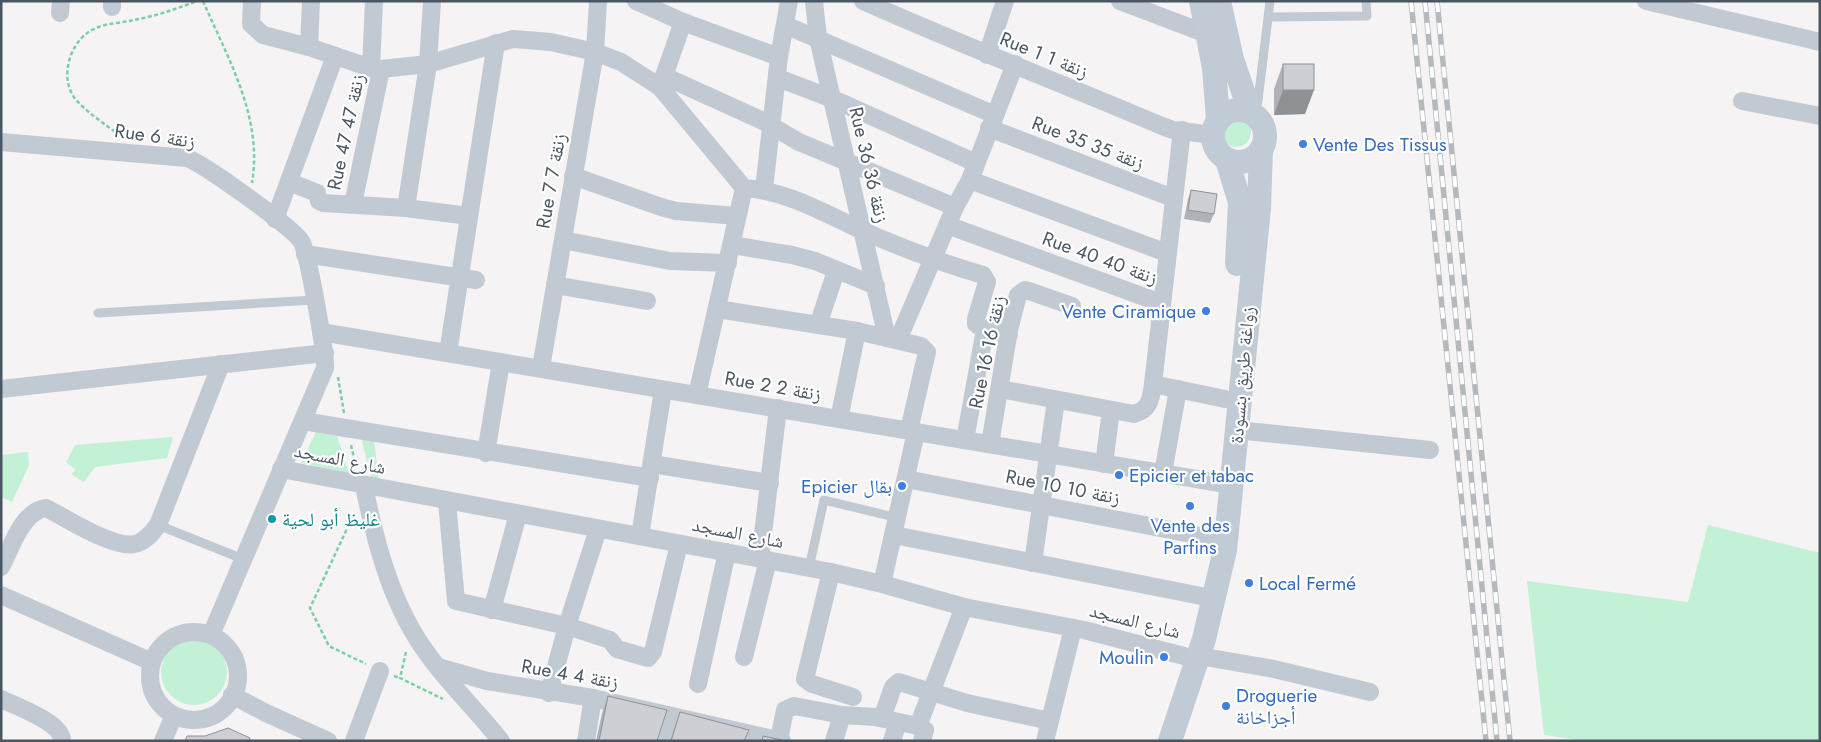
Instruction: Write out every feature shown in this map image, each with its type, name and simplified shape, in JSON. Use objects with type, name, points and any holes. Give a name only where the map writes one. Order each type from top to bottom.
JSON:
[{"type":"main road","points":[[1201,1],[1214,68],[1215,148],[1227,160],[1246,161],[1260,150],[1265,135],[1261,123],[1253,114],[1232,59],[1219,1]]},
{"type":"main road","points":[[1215,127],[1233,111],[1253,114]]},
{"type":"main road","name":"زواغة طريق بنسودة","points":[[1154,741],[1191,656],[1212,538],[1237,430],[1259,208],[1260,150]]},
{"type":"main road","name":"زواغة طريق بنسودة","points":[[1170,741],[1191,656],[1225,550],[1225,398],[1240,218],[1237,188],[1227,160]]},
{"type":"street","points":[[252,1],[251,24],[263,35],[309,47],[376,69],[428,64],[513,39],[533,39],[594,52],[621,62],[662,82],[763,121],[771,127],[846,163],[955,207]]},
{"type":"street","points":[[309,47],[311,1]]},
{"type":"street","name":"Rue 47 زنقة 47","points":[[352,204],[376,69],[374,1]]},
{"type":"street","points":[[406,208],[428,64],[432,1]]},
{"type":"street","name":"Rue 7 زنقة 7","points":[[541,368],[594,52],[598,1]]},
{"type":"street","points":[[636,1],[684,22],[779,57]]},
{"type":"street","points":[[764,189],[779,57],[789,1]]},
{"type":"street","name":"Rue 36 زنقة 36","points":[[814,1],[818,38],[846,163],[876,286],[892,339]]},
{"type":"street","name":"Rue 1 زنقة 1","points":[[863,1],[987,55],[1015,64],[1162,126],[1182,130],[1215,127]]},
{"type":"street","points":[[987,55],[1005,1]]},
{"type":"street","points":[[1120,1],[1207,34]]},
{"type":"street","points":[[1646,1],[1820,42]]},
{"type":"street","points":[[662,82],[684,22]]},
{"type":"street","name":"Rue 35 زنقة 35","points":[[785,25],[818,38],[992,121],[1173,198]]},
{"type":"street","points":[[448,353],[469,279],[469,216],[496,43]]},
{"type":"street","points":[[275,220],[335,56]]},
{"type":"street","points":[[892,339],[932,259],[955,207],[970,180],[1015,64]]},
{"type":"street","points":[[778,78],[832,99],[976,163]]},
{"type":"street","points":[[662,82],[744,188],[764,189],[797,199],[862,230],[932,259],[986,278],[986,287],[976,318],[976,324],[985,329],[1009,334]]},
{"type":"street","points":[[1742,101],[1820,116]]},
{"type":"street","points":[[1161,303],[1182,130]]},
{"type":"street","name":"Rue 6 زنقة","points":[[1,142],[143,154],[196,161],[248,198],[299,238],[304,250]]},
{"type":"street","points":[[574,176],[676,211],[737,216]]},
{"type":"street","points":[[970,180],[1167,253]]},
{"type":"street","points":[[289,182],[317,193],[319,201],[323,204],[406,208],[469,216]]},
{"type":"street","points":[[697,395],[744,188]]},
{"type":"street","name":"Rue 40 زنقة 40","points":[[947,225],[1161,303],[1150,403],[1141,412],[1134,414],[1000,390]]},
{"type":"street","points":[[563,240],[670,261],[728,263]]},
{"type":"street","points":[[732,245],[792,255],[815,261],[876,286]]},
{"type":"street","points":[[211,635],[325,368],[325,353],[304,250],[469,279]]},
{"type":"street","points":[[818,325],[836,271]]},
{"type":"street","points":[[555,285],[647,301]]},
{"type":"street","name":"Rue 16 زنقة 16","points":[[990,444],[1009,334],[1018,295],[1021,292],[1029,291],[1072,306]]},
{"type":"street","points":[[717,309],[857,331],[921,346],[927,352],[906,479],[882,584]]},
{"type":"street","points":[[965,440],[985,329]]},
{"type":"street","points":[[839,418],[857,331]]},
{"type":"street","name":"Rue 2 زنقة 2","points":[[321,332],[1225,484]]},
{"type":"street","points":[[1,390],[325,353]]},
{"type":"street","points":[[486,453],[501,362]]},
{"type":"street","points":[[1,567],[23,524],[30,515],[46,508],[120,545],[136,544],[148,537],[158,525],[220,364]]},
{"type":"street","points":[[1153,384],[1225,398]]},
{"type":"street","points":[[1163,473],[1178,389]]},
{"type":"street","points":[[640,536],[663,390]]},
{"type":"street","points":[[1033,562],[1056,400]]},
{"type":"street","points":[[744,657],[764,559],[778,408]]},
{"type":"street","points":[[1104,464],[1112,410]]},
{"type":"street","points":[[303,421],[486,453],[651,472],[770,483]]},
{"type":"street","points":[[1237,430],[1430,450]]},
{"type":"street","name":"شارع المسجد","points":[[281,469],[831,572],[964,607],[1073,628],[1191,656],[1274,669],[1370,692]]},
{"type":"street","name":"Rue 10 زنقة 10","points":[[906,479],[1212,538]]},
{"type":"street","points":[[364,486],[375,540],[385,570],[412,628],[438,667],[501,741]]},
{"type":"street","points":[[447,501],[454,598],[459,602],[567,626],[610,640],[617,650],[648,658],[679,544]]},
{"type":"street","points":[[492,610],[518,514]]},
{"type":"street","points":[[549,693],[567,626],[598,529]]},
{"type":"street","points":[[894,535],[1201,596]]},
{"type":"street","points":[[698,684],[727,552]]},
{"type":"street","points":[[831,572],[805,680],[853,697]]},
{"type":"street","points":[[1,595],[152,662]]},
{"type":"street","points":[[780,740],[783,716],[789,707],[890,720],[920,733],[931,692],[964,607]]},
{"type":"street","points":[[1046,741],[1073,628]]},
{"type":"street","points":[[194,632],[211,635],[226,645],[235,661],[237,678],[232,696],[222,709],[208,717],[191,719],[174,715],[164,708],[154,695],[150,679],[152,662],[163,645],[177,635],[194,632]]},
{"type":"street","name":"Rue 4 زنقة 4","points":[[438,667],[487,682],[549,693],[593,698],[752,737],[780,740]]},
{"type":"street","points":[[354,741],[380,671]]},
{"type":"street","points":[[892,741],[890,720],[893,687],[899,682],[967,703],[1050,722]]},
{"type":"street","points":[[232,696],[318,739]]},
{"type":"street","points":[[586,741],[593,698]]},
{"type":"street","points":[[1,699],[46,720],[56,728],[62,737],[62,741]]},
{"type":"street","points":[[164,741],[174,715]]},
{"type":"street","points":[[834,741],[842,715]]},
{"type":"street","points":[[667,741],[674,717]]},
{"type":"lane","points":[[1253,114],[1270,1]]},
{"type":"lane","points":[[1269,17],[1367,16],[1366,1]]},
{"type":"lane","points":[[98,313],[314,300]]},
{"type":"lane","points":[[809,568],[824,500],[898,518]]},
{"type":"lane","points":[[158,525],[243,558]]},
{"type":"path","points":[[143,154],[78,102],[69,90],[67,71],[70,56],[82,38],[96,28],[169,12],[197,1]]},
{"type":"path","points":[[203,1],[236,76],[250,116],[255,162],[248,198]]},
{"type":"path","points":[[352,518],[310,608],[329,646],[380,671],[400,678]]},
{"type":"green space","points":[[1236,117],[1247,121],[1251,132],[1247,143],[1236,147],[1225,143],[1221,132],[1225,121]]},
{"type":"green space","points":[[316,432],[337,436],[349,473],[301,463]]},
{"type":"green space","points":[[173,437],[167,458],[95,467],[84,482],[71,474],[76,470],[66,462],[75,445]]},
{"type":"green space","points":[[361,437],[374,440],[379,481],[372,481]]},
{"type":"green space","points":[[28,452],[29,465],[12,502],[1,497],[1,455]]},
{"type":"green space","points":[[1708,525],[1820,553],[1820,741],[1585,741],[1544,735],[1527,581],[1688,602]]},
{"type":"green space","points":[[194,639],[206,642],[217,649],[224,660],[227,672],[224,684],[217,695],[206,702],[194,705],[182,702],[171,695],[164,684],[161,672],[164,660],[171,649],[182,642]]},
{"type":"building","points":[[1283,64],[1314,64],[1314,90],[1283,90]]},
{"type":"building","points":[[1191,190],[1217,194],[1214,214],[1188,210]]},
{"type":"building","points":[[608,696],[667,710],[657,741],[599,741]]},
{"type":"building","points":[[680,712],[749,730],[744,741],[671,741]]},
{"type":"building","points":[[228,728],[250,738],[249,741],[185,741],[187,736],[205,736]]},
{"type":"building","points":[[763,736],[787,741],[762,741]]},
{"type":"railway","points":[[1411,1],[1486,741]]},
{"type":"railway","points":[[1425,1],[1497,741]]},
{"type":"railway","points":[[1437,1],[1510,741]]},
{"type":"place","name":"Vente Des Tissus","points":[[1303,144]]},
{"type":"place","name":"Vente Ciramique","points":[[1206,311]]},
{"type":"place","name":"Epicier et tabac","points":[[1119,475]]},
{"type":"place","name":"Epicier بقال","points":[[902,486]]},
{"type":"place","name":"Vente des Parfins","points":[[1190,506]]},
{"type":"place","name":"غليظ أبو لحية","points":[[272,519]]},
{"type":"place","name":"Local Fermé","points":[[1249,583]]},
{"type":"place","name":"Moulin","points":[[1164,657]]},
{"type":"place","name":"Droguerie أجزاخانة","points":[[1226,706]]}]
